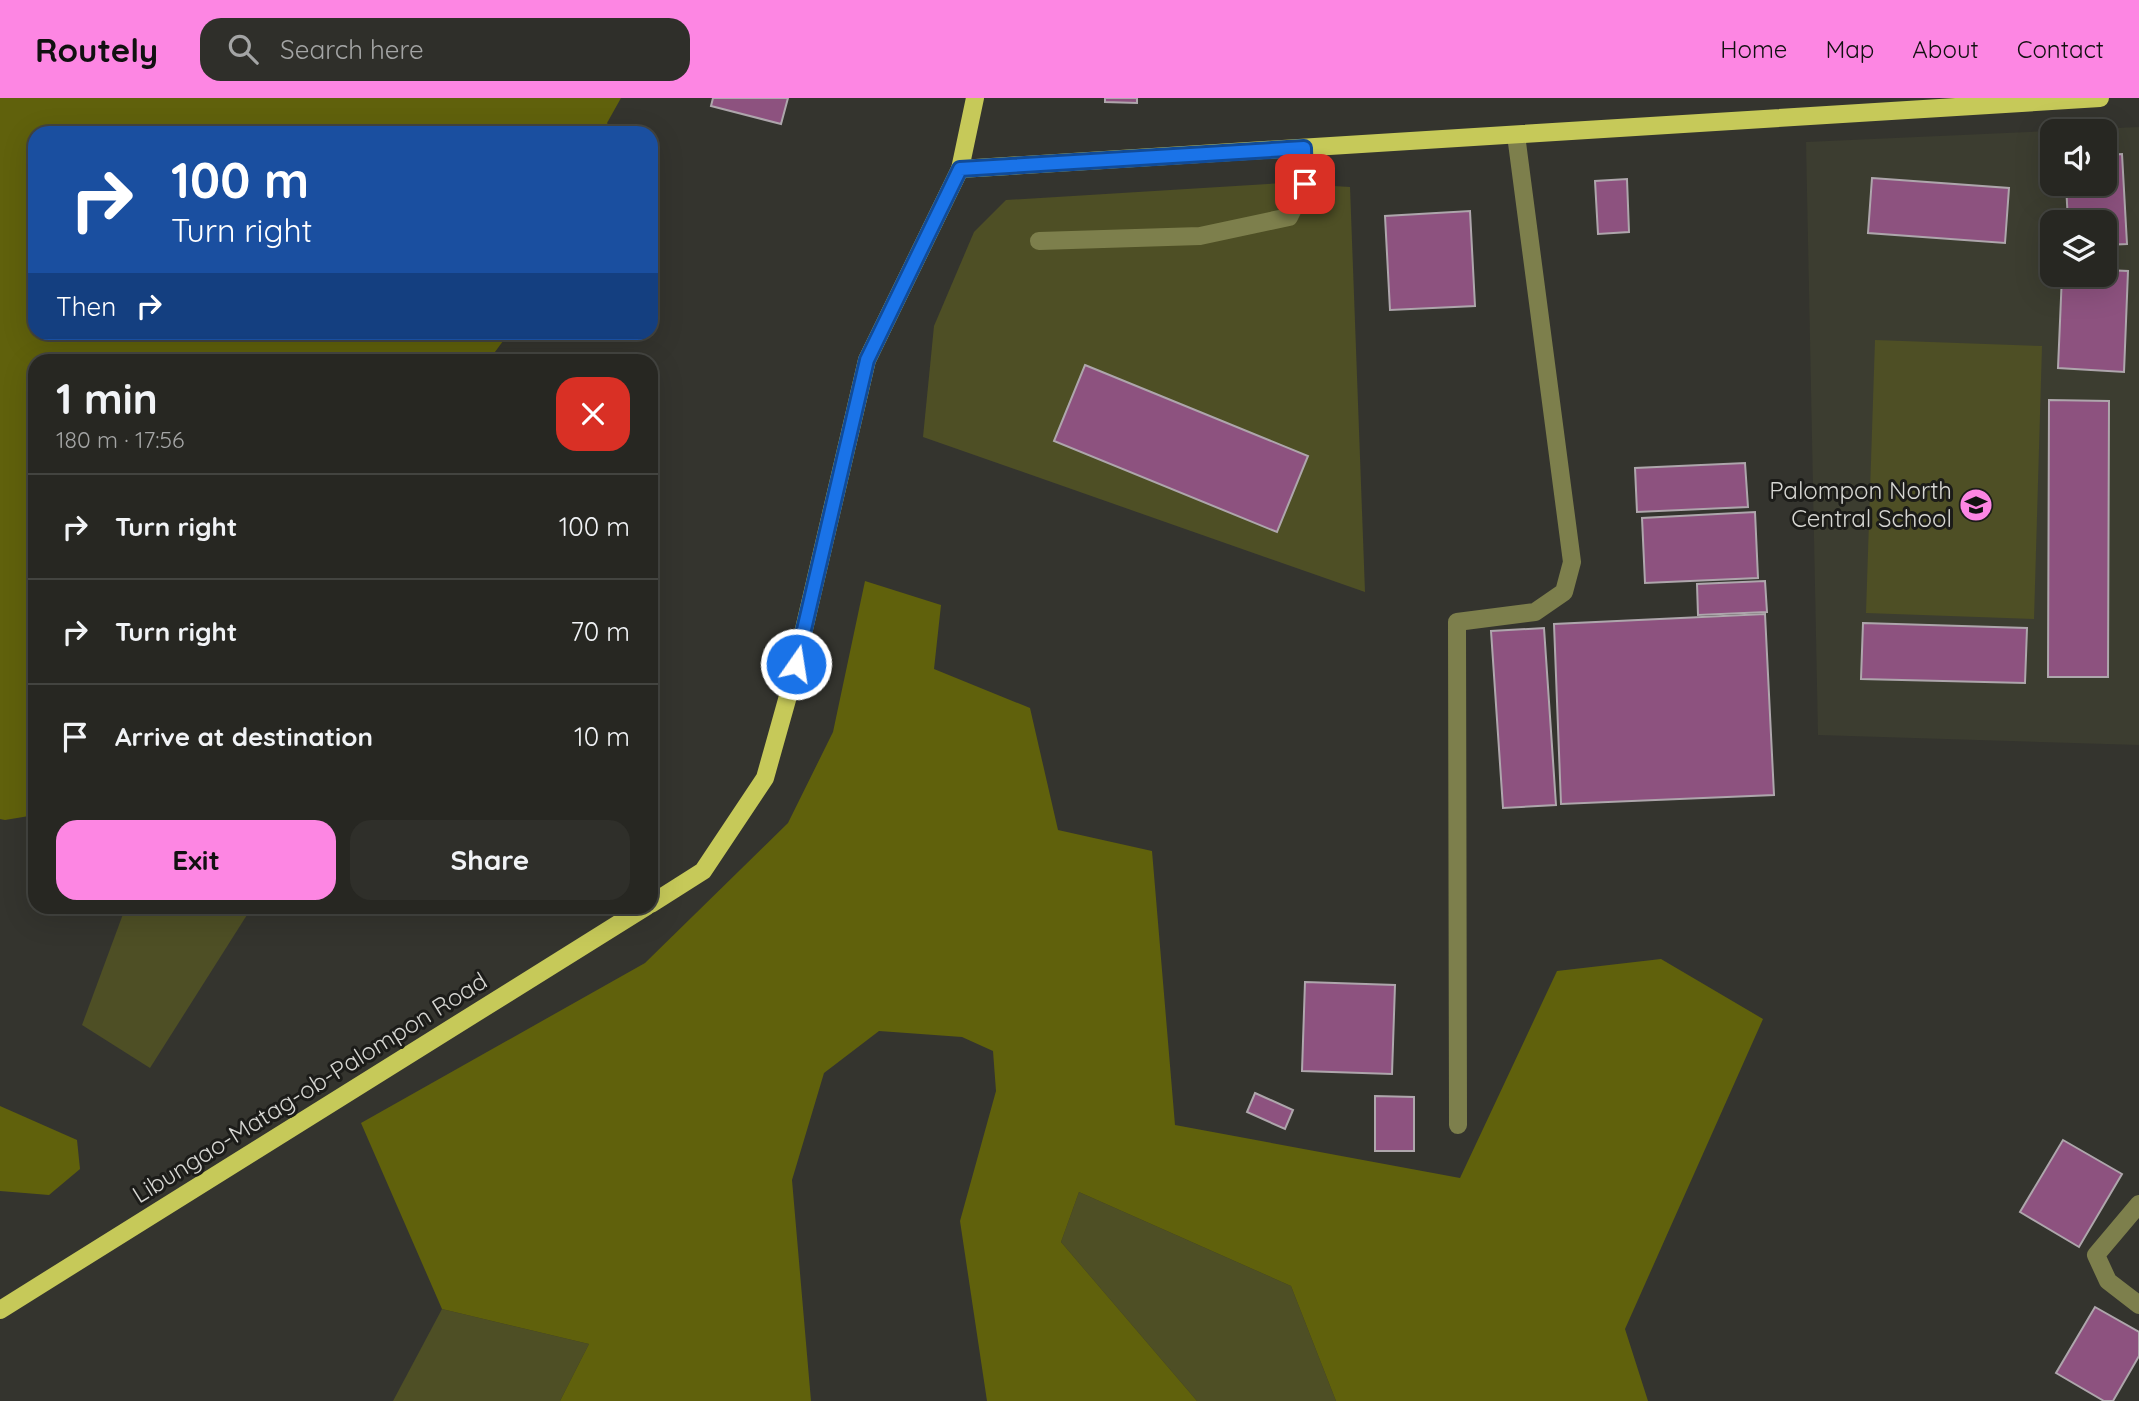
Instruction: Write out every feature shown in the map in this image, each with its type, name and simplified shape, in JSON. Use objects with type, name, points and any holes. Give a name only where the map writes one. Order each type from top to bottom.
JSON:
[{"type":"main road","name":"Libungao-Matag-ob-Palompon Road","points":[[658,899],[704,871],[765,778],[790,689],[867,360],[960,169],[975,98]]},
{"type":"main road","points":[[960,169],[1516,135],[2012,100],[2099,98]]},
{"type":"main road","name":"Libungao-Matag-ob-Palompon Road","points":[[0,1310],[635,914]]},
{"type":"street","points":[[1458,1125],[1457,622],[1535,612],[1564,592],[1572,562],[1516,135]]},
{"type":"street","points":[[1039,241],[1200,236],[1289,217],[1305,184],[1304,148]]},
{"type":"street","points":[[2139,1204],[2096,1255],[2108,1281],[2139,1305]]},
{"type":"shaded area","points":[[0,98],[621,98],[607,123],[609,126],[28,126],[28,340],[504,340],[493,354],[28,354],[28,816],[0,819]]},
{"type":"shaded area","name":"Palompon North Central School","points":[[2139,127],[2139,745],[1818,735],[1806,142],[2040,131],[2040,196],[2117,196],[2117,128]]},
{"type":"shaded area","points":[[1283,183],[1350,187],[1365,592],[923,437],[934,326],[974,232],[1006,200]]},
{"type":"shaded area","points":[[1875,340],[2042,346],[2034,619],[1866,613]]},
{"type":"shaded area","points":[[865,581],[941,605],[934,669],[1030,708],[1058,830],[1152,851],[1175,1125],[1460,1178],[1557,971],[1661,959],[1763,1019],[1625,1329],[1648,1401],[1336,1401],[1291,1286],[1079,1192],[1061,1242],[1197,1401],[987,1401],[960,1221],[996,1091],[993,1051],[962,1037],[879,1031],[824,1073],[792,1180],[811,1401],[560,1401],[589,1344],[442,1309],[361,1123],[645,963],[788,823],[833,732]]},
{"type":"shaded area","points":[[123,914],[248,914],[150,1068],[82,1025]]},
{"type":"shaded area","points":[[0,1106],[77,1140],[80,1169],[49,1195],[0,1191]]},
{"type":"shaded area","points":[[1079,1192],[1291,1286],[1336,1401],[1197,1401],[1061,1242]]},
{"type":"shaded area","points":[[442,1309],[589,1344],[560,1401],[393,1401]]},
{"type":"building","points":[[713,98],[788,98],[781,124],[711,106]]},
{"type":"building","points":[[1105,98],[1137,98],[1137,103],[1105,102]]},
{"type":"building","points":[[2117,154],[2122,154],[2127,244],[2117,244],[2117,210],[2067,210],[2067,196],[2117,196]]},
{"type":"building","points":[[1872,178],[2009,188],[2005,243],[1868,233]]},
{"type":"building","points":[[1627,179],[1629,232],[1598,234],[1595,181]]},
{"type":"building","points":[[1470,211],[1475,306],[1390,310],[1385,216]]},
{"type":"building","points":[[2117,271],[2128,271],[2124,372],[2058,368],[2061,287],[2117,287]]},
{"type":"building","points":[[1085,365],[1308,456],[1277,532],[1054,441]]},
{"type":"building","points":[[2049,400],[2109,401],[2108,677],[2048,677]]},
{"type":"building","points":[[1745,463],[1748,507],[1637,512],[1635,468]]},
{"type":"building","points":[[1755,512],[1758,578],[1645,583],[1642,518]]},
{"type":"building","points":[[1765,581],[1767,612],[1698,615],[1697,584]]},
{"type":"building","points":[[1765,614],[1774,795],[1561,804],[1554,624]]},
{"type":"building","points":[[1863,623],[2027,628],[2025,683],[1861,679]]},
{"type":"building","points":[[1544,628],[1556,805],[1503,808],[1491,631]]},
{"type":"building","points":[[1305,982],[1395,985],[1392,1074],[1302,1071]]},
{"type":"building","points":[[1255,1093],[1293,1110],[1285,1129],[1247,1112]]},
{"type":"building","points":[[1375,1096],[1414,1097],[1414,1151],[1375,1151]]},
{"type":"building","points":[[2063,1140],[2122,1174],[2079,1247],[2020,1212]]},
{"type":"building","points":[[2095,1307],[2139,1332],[2139,1356],[2113,1401],[2104,1401],[2056,1373]]},
{"type":"place","name":"Palompon North Central School","points":[[1976,505]]},
{"type":"route","points":[[796,664],[867,360],[960,169],[1304,148],[1305,184]]}]
